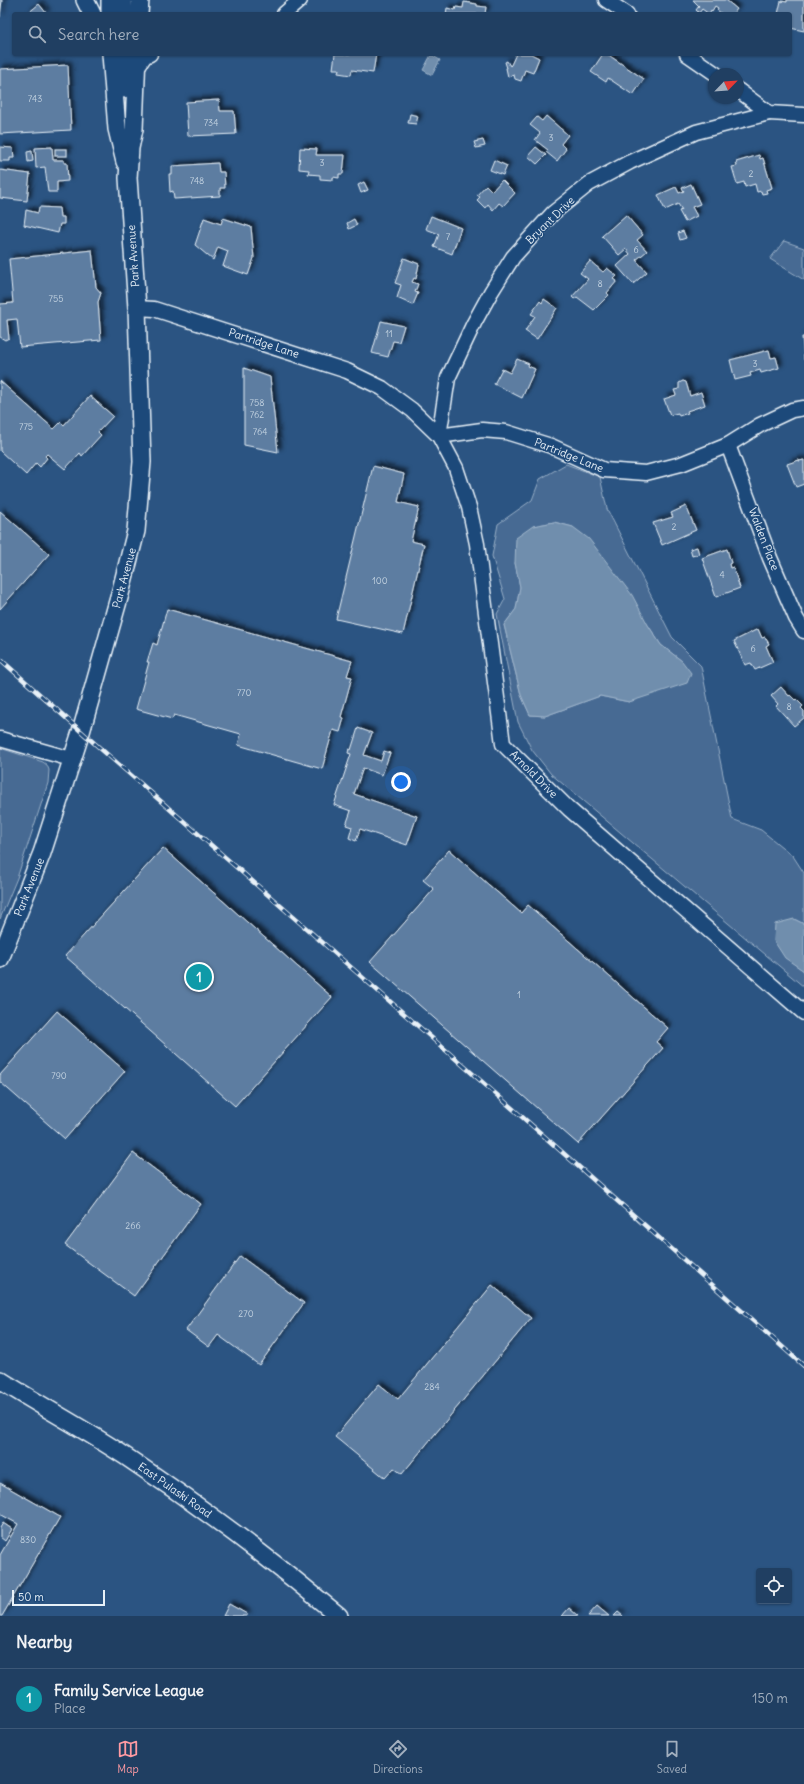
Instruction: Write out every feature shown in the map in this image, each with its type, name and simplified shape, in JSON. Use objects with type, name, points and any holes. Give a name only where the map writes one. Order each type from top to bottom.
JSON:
[{"type":"main road","points":[[85,0],[91,12]]},
{"type":"main road","points":[[110,0],[110,12]]},
{"type":"main road","points":[[123,0],[123,12]]},
{"type":"main road","points":[[139,12],[140,0]]},
{"type":"main road","points":[[114,56],[130,148]]},
{"type":"main road","name":"Park Avenue","points":[[114,56],[117,129],[128,178]]},
{"type":"main road","name":"Park Avenue","points":[[0,959],[42,853],[100,666],[136,531],[142,462],[137,308],[128,178],[130,148],[134,129],[136,61]]},
{"type":"main road","name":"East Pulaski Road","points":[[0,1380],[124,1455],[175,1490],[222,1524],[339,1616]]},
{"type":"street","points":[[286,12],[300,0]]},
{"type":"street","points":[[606,0],[624,12]]},
{"type":"street","points":[[136,61],[145,56]]},
{"type":"street","points":[[690,56],[708,68]]},
{"type":"street","points":[[744,94],[769,113]]},
{"type":"street","name":"Bryant Drive","points":[[439,436],[448,378],[474,323],[513,257],[553,214],[589,184],[630,162],[696,132],[769,113],[804,115]]},
{"type":"street","name":"Partridge Lane","points":[[137,308],[154,309],[347,371],[382,388],[412,410],[439,436],[482,430],[506,432],[551,446],[604,470],[646,473],[681,464],[728,445],[760,425],[792,410],[804,408]]},
{"type":"street","name":"Arnold Drive","points":[[439,436],[456,468],[469,507],[476,544],[503,744],[569,809],[804,1013]]},
{"type":"street","name":"Walden Place","points":[[728,445],[770,558],[796,618],[804,631]]},
{"type":"street","points":[[0,739],[71,759]]},
{"type":"shaded area","points":[[430,56],[440,60],[432,75],[423,70]]},
{"type":"shaded area","points":[[784,241],[804,248],[804,280],[770,259]]},
{"type":"shaded area","points":[[566,464],[600,477],[607,509],[672,637],[701,666],[732,819],[761,830],[793,856],[804,873],[804,924],[794,919],[786,958],[804,971],[804,987],[551,774],[532,750],[518,722],[497,614],[505,599],[492,556],[498,524],[532,500],[540,479]],"holes":[[[554,522],[573,527],[648,625],[661,645],[682,661],[650,694],[629,702],[600,696],[545,716],[530,715],[521,695],[504,625],[516,609],[520,587],[515,563],[533,526]]]},
{"type":"shaded area","points":[[554,522],[573,527],[589,539],[632,595],[648,625],[661,645],[682,661],[691,673],[687,683],[629,702],[600,696],[545,716],[530,715],[521,695],[504,625],[516,609],[520,587],[515,563],[516,538],[533,526]]},
{"type":"shaded area","points":[[0,748],[43,762],[47,765],[49,770],[48,783],[17,878],[0,919]]},
{"type":"shaded area","points":[[794,919],[804,924],[804,971],[785,958],[774,941],[775,924]]},
{"type":"building","points":[[0,0],[2,0],[0,17]]},
{"type":"building","points":[[693,0],[726,0],[737,9],[735,12],[720,12],[715,6],[710,12],[706,12],[702,9],[698,12],[696,10],[699,6]]},
{"type":"building","points":[[787,0],[804,0],[804,31],[792,28],[792,12],[778,12],[781,1],[787,2]]},
{"type":"building","points":[[464,2],[486,7],[485,12],[446,12],[447,8],[455,10],[456,7],[463,8]]},
{"type":"building","points":[[39,4],[45,12],[29,12]]},
{"type":"building","points":[[335,56],[376,56],[373,73],[352,70],[351,75],[338,73],[339,69],[333,69]]},
{"type":"building","points":[[515,56],[535,56],[539,58],[533,73],[525,70],[521,81],[515,79],[514,75],[508,77],[505,62],[507,61],[510,66]]},
{"type":"building","points":[[602,56],[610,56],[644,79],[633,95],[608,78],[606,82],[591,72]]},
{"type":"building","points":[[68,65],[71,130],[0,134],[0,69]]},
{"type":"building","points":[[219,100],[220,111],[234,111],[236,134],[188,136],[186,102]]},
{"type":"building","points":[[410,114],[418,116],[416,124],[408,123]]},
{"type":"building","points":[[546,116],[568,135],[561,144],[566,149],[557,161],[546,152],[548,150],[535,140],[540,133],[530,125],[537,117],[542,121]]},
{"type":"building","points":[[483,140],[485,146],[476,148],[474,142]]},
{"type":"building","points":[[0,147],[13,148],[14,158],[10,158],[10,161],[0,161]]},
{"type":"building","points":[[52,147],[53,160],[64,160],[64,163],[67,163],[68,181],[57,182],[57,192],[48,192],[45,167],[36,168],[35,148]]},
{"type":"building","points":[[536,147],[546,155],[537,164],[528,156]]},
{"type":"building","points":[[300,148],[317,149],[316,155],[345,155],[343,174],[339,174],[339,178],[333,177],[333,180],[320,179],[320,175],[308,174],[309,170],[299,169]]},
{"type":"building","points":[[55,149],[67,149],[67,156],[55,156]]},
{"type":"building","points":[[32,151],[33,161],[28,162],[27,152]]},
{"type":"building","points":[[759,155],[760,159],[763,158],[772,188],[766,190],[767,193],[762,194],[761,191],[757,192],[755,184],[745,187],[744,182],[737,184],[732,167],[737,166],[736,162]]},
{"type":"building","points":[[494,160],[507,166],[503,175],[490,170]]},
{"type":"building","points":[[218,163],[219,172],[224,172],[225,188],[220,188],[220,196],[174,199],[173,191],[170,192],[169,174],[172,174],[172,166]]},
{"type":"building","points":[[0,170],[30,174],[27,201],[0,198]]},
{"type":"building","points":[[502,180],[515,193],[503,206],[499,203],[493,210],[488,204],[485,208],[477,200],[480,197],[477,195],[486,185],[492,191]]},
{"type":"building","points":[[364,182],[368,190],[361,193],[358,185]]},
{"type":"building","points":[[691,184],[700,204],[692,207],[697,216],[685,222],[679,211],[682,210],[678,204],[665,210],[658,195],[676,187],[679,193],[684,191],[682,188]]},
{"type":"building","points":[[39,207],[59,208],[60,217],[64,217],[64,224],[60,224],[58,233],[24,225],[26,210],[38,213]]},
{"type":"building","points":[[626,215],[643,235],[637,240],[647,251],[636,260],[647,272],[633,284],[617,266],[630,254],[626,249],[619,255],[602,236]]},
{"type":"building","points":[[431,216],[461,228],[452,254],[434,247],[439,234],[426,229]]},
{"type":"building","points":[[204,218],[221,224],[223,218],[251,227],[254,258],[248,275],[223,266],[228,251],[218,247],[213,260],[195,245]]},
{"type":"building","points":[[354,219],[357,225],[349,229],[347,223]]},
{"type":"building","points":[[683,231],[686,238],[680,240],[678,233]]},
{"type":"building","points":[[92,250],[96,287],[101,293],[98,302],[101,340],[20,347],[17,319],[7,320],[9,338],[5,340],[0,337],[0,304],[13,303],[9,259]]},
{"type":"building","points":[[404,258],[419,264],[416,279],[414,278],[412,282],[418,284],[415,292],[418,293],[413,305],[397,298],[401,285],[395,283]]},
{"type":"building","points":[[590,261],[603,272],[607,268],[617,276],[614,279],[617,281],[607,293],[609,295],[594,310],[577,297],[574,299],[572,297],[588,279],[580,273]]},
{"type":"building","points":[[544,299],[557,308],[537,339],[525,331],[535,316],[531,314],[540,301],[542,303]]},
{"type":"building","points":[[381,321],[404,326],[399,342],[393,341],[388,357],[372,353]]},
{"type":"building","points":[[802,337],[804,337],[804,360]]},
{"type":"building","points":[[769,350],[771,358],[776,357],[779,368],[761,373],[760,370],[750,373],[751,376],[735,380],[730,360]]},
{"type":"building","points":[[517,359],[529,364],[528,366],[535,369],[522,398],[494,384],[502,369],[510,373]]},
{"type":"building","points":[[244,368],[270,377],[278,452],[244,445]]},
{"type":"building","points":[[0,381],[54,429],[61,422],[64,425],[90,396],[113,416],[98,432],[101,435],[82,456],[80,453],[65,469],[47,454],[45,456],[47,458],[40,467],[36,463],[26,475],[0,451]]},
{"type":"building","points":[[683,381],[686,382],[690,396],[701,392],[705,405],[687,411],[688,413],[679,416],[678,413],[670,415],[664,399],[676,395],[674,390],[679,389],[679,383]]},
{"type":"building","points":[[804,460],[804,484],[796,487],[787,464]]},
{"type":"building","points":[[373,466],[404,474],[398,502],[419,507],[411,541],[424,544],[403,634],[336,619]]},
{"type":"building","points":[[686,506],[696,530],[662,545],[653,523],[673,517],[671,513]]},
{"type":"building","points":[[0,511],[49,554],[0,609]]},
{"type":"building","points":[[697,547],[699,554],[692,556],[690,549]]},
{"type":"building","points":[[727,549],[731,563],[729,564],[730,568],[733,567],[740,588],[716,597],[702,558]]},
{"type":"building","points":[[167,609],[352,661],[347,676],[352,677],[341,717],[344,718],[340,732],[333,730],[322,769],[238,745],[241,734],[174,715],[172,719],[136,709],[149,662],[147,662],[153,643],[157,645]]},
{"type":"building","points":[[758,629],[762,638],[765,637],[769,644],[766,646],[773,662],[755,670],[751,663],[745,665],[734,641]]},
{"type":"building","points":[[781,687],[789,696],[790,695],[795,700],[796,699],[803,706],[801,708],[804,711],[804,718],[794,726],[776,706],[778,704],[771,696]]},
{"type":"building","points":[[358,728],[372,733],[364,755],[381,761],[384,751],[390,753],[382,775],[363,768],[354,794],[417,816],[407,845],[360,829],[356,841],[349,838],[352,827],[346,825],[351,811],[334,805],[351,754],[348,753],[349,749],[351,750]]},
{"type":"building","points":[[163,848],[332,997],[235,1106],[65,956]]},
{"type":"building","points":[[449,850],[521,913],[528,905],[668,1028],[656,1042],[663,1048],[578,1144],[370,962],[434,889],[423,880]]},
{"type":"building","points":[[57,1011],[125,1071],[65,1139],[0,1082],[0,1075]]},
{"type":"building","points":[[133,1153],[201,1204],[134,1296],[65,1245]]},
{"type":"building","points":[[240,1256],[304,1303],[259,1365],[218,1335],[209,1347],[186,1330]]},
{"type":"building","points":[[492,1285],[531,1318],[402,1474],[394,1468],[385,1478],[335,1437],[379,1384],[398,1399]]},
{"type":"building","points":[[0,1483],[60,1517],[2,1616],[0,1616],[0,1555],[18,1524],[0,1514]]},
{"type":"building","points":[[3,1523],[12,1529],[5,1541],[0,1537],[0,1528]]},
{"type":"building","points":[[229,1604],[247,1614],[247,1616],[223,1616]]},
{"type":"building","points":[[597,1606],[609,1616],[588,1616]]},
{"type":"building","points":[[569,1608],[578,1616],[562,1616]]},
{"type":"building","points":[[618,1612],[623,1616],[614,1616]]},
{"type":"railway","points":[[0,659],[804,1366]]},
{"type":"place","name":"Family Service League","points":[[199,977]]}]
